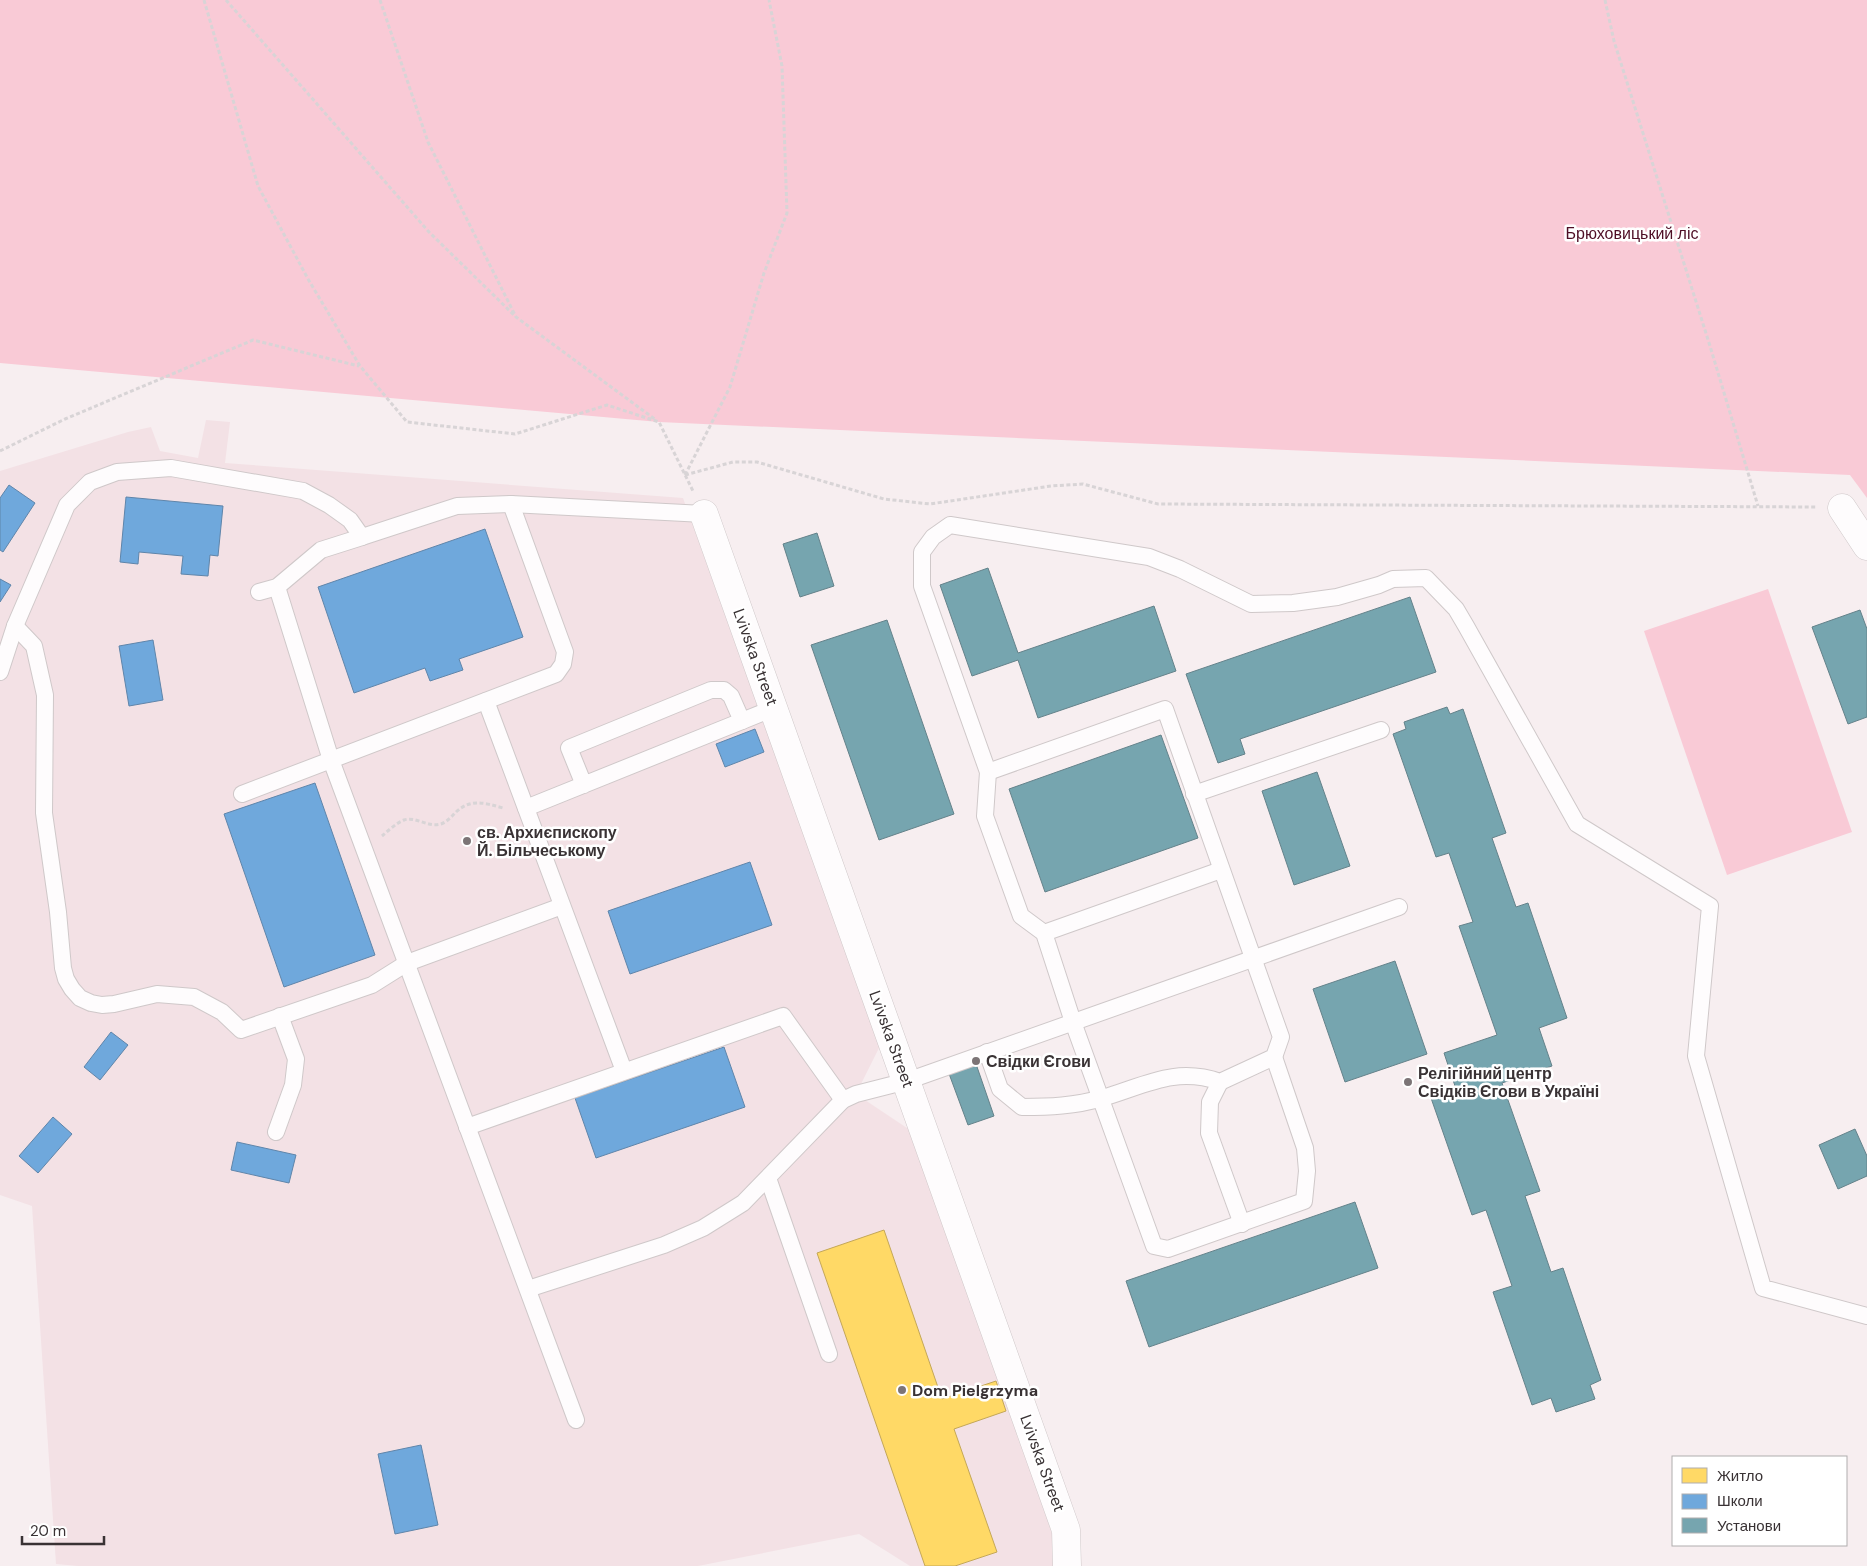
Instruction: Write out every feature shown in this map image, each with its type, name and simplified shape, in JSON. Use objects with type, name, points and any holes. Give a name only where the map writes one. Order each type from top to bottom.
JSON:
[{"type":"street","points":[[1842,508],[1867,546]]},
{"type":"street","name":"Lvivska Street","points":[[704,514],[1066,1530],[1067,1566]]},
{"type":"lane","points":[[0,672],[15,626],[67,505],[90,482],[117,472],[171,468],[303,491],[330,504],[350,520],[362,537]]},
{"type":"lane","points":[[259,592],[276,587],[321,550],[457,506],[511,504],[704,514]]},
{"type":"lane","points":[[242,794],[556,674],[563,664],[565,652],[511,504]]},
{"type":"lane","points":[[988,772],[1165,709],[1281,1037],[1274,1057],[1305,1148],[1307,1171],[1304,1201],[1168,1249],[1154,1246],[1044,933],[1021,916],[985,816],[988,772],[922,586],[922,552],[933,537],[950,526],[1150,557],[1180,568],[1251,604],[1293,603],[1337,597],[1393,579],[1426,578],[1456,609],[1577,824],[1710,906],[1696,1056],[1763,1288],[1867,1316]]},
{"type":"lane","points":[[276,587],[331,760],[576,1420]]},
{"type":"lane","points":[[15,626],[34,646],[45,695],[44,813],[58,912],[63,968],[66,979],[80,998],[102,1005],[157,994],[194,997],[222,1012],[241,1030],[372,985],[407,962],[562,906]]},
{"type":"lane","points":[[584,785],[569,748],[711,690],[724,690],[731,696],[742,721]]},
{"type":"lane","points":[[486,701],[624,1072]]},
{"type":"lane","points":[[526,808],[774,708]]},
{"type":"lane","points":[[1194,794],[1381,730]]},
{"type":"lane","points":[[1044,933],[1221,870]]},
{"type":"lane","points":[[528,1289],[664,1245],[703,1228],[743,1203],[843,1100],[907,1081],[1399,907]]},
{"type":"lane","points":[[276,1132],[293,1085],[296,1059],[280,1016]]},
{"type":"lane","points":[[467,1126],[783,1016],[843,1100]]},
{"type":"lane","points":[[987,1052],[1000,1089],[1022,1107],[1066,1106],[1181,1075],[1208,1078],[1220,1082]]},
{"type":"lane","points":[[1242,1224],[1209,1133],[1210,1102],[1220,1082],[1274,1057]]},
{"type":"lane","points":[[768,1178],[829,1354]]},
{"type":"path","points":[[204,0],[258,186],[308,279],[360,366],[407,422],[515,434],[607,405],[659,422]]},
{"type":"path","points":[[226,0],[429,232],[516,318],[659,422],[704,514]]},
{"type":"path","points":[[380,0],[428,142],[516,318]]},
{"type":"path","points":[[1605,0],[1614,41],[1758,506]]},
{"type":"path","points":[[685,475],[730,387],[764,273],[787,213],[782,66],[770,1]]},
{"type":"path","points":[[0,451],[65,419],[253,340],[360,366]]},
{"type":"path","points":[[685,475],[733,462],[757,462],[884,499],[930,504],[1051,486],[1083,484],[1158,504],[1758,506],[1842,508]]},
{"type":"path","points":[[363,846],[379,838],[405,819],[413,819],[430,825],[443,824],[458,810],[473,802],[479,801],[510,810],[526,808]]},
{"type":"shaded area","points":[[206,420],[230,422],[225,463],[683,498],[880,1046],[856,1094],[913,1132],[1053,1536],[1055,1566],[910,1566],[859,1534],[698,1566],[78,1566],[56,1564],[32,1206],[0,1195],[0,471],[128,432],[151,427],[160,451],[198,458]]},
{"type":"green space","name":"Брюховицький ліс","points":[[0,0],[1867,0],[1867,498],[1850,475],[659,422],[0,363]]},
{"type":"green space","points":[[1768,589],[1852,832],[1727,875],[1644,631]]},
{"type":"building: Житло","name":"Dom Pielgrzyma","points":[[884,1230],[942,1399],[996,1381],[1006,1411],[954,1429],[997,1552],[955,1566],[925,1566],[817,1253]]},
{"type":"building: Школи","points":[[9,485],[35,503],[3,552],[0,550],[0,498]]},
{"type":"building: Школи","points":[[126,497],[223,506],[218,556],[210,555],[208,576],[181,574],[183,556],[139,552],[138,564],[120,562]]},
{"type":"building: Школи","points":[[485,529],[523,637],[459,659],[463,670],[430,681],[425,668],[354,693],[318,587]]},
{"type":"building: Школи","points":[[0,579],[11,585],[0,602]]},
{"type":"building: Школи","points":[[153,640],[163,700],[129,706],[119,646]]},
{"type":"building: Школи","points":[[755,729],[764,752],[725,767],[716,744]]},
{"type":"building: Школи","points":[[315,783],[375,955],[284,987],[224,814]]},
{"type":"building: Школи","points":[[750,862],[772,925],[630,974],[608,911]]},
{"type":"building: Школи","points":[[111,1032],[128,1045],[100,1080],[84,1067]]},
{"type":"building: Школи","points":[[724,1047],[745,1107],[596,1158],[575,1098]]},
{"type":"building: Школи","points":[[53,1117],[72,1134],[38,1173],[19,1156]]},
{"type":"building: Школи","points":[[237,1142],[296,1155],[289,1183],[231,1170]]},
{"type":"building: Школи","points":[[421,1445],[438,1525],[395,1534],[378,1454]]},
{"type":"building: Установи","points":[[817,533],[834,586],[800,597],[783,544]]},
{"type":"building: Установи","points":[[988,568],[1018,653],[1154,606],[1176,671],[1038,718],[1018,660],[972,676],[940,585]]},
{"type":"building: Установи","points":[[1410,597],[1436,672],[1240,739],[1245,754],[1218,763],[1186,674]]},
{"type":"building: Установи","points":[[1860,610],[1867,629],[1867,717],[1848,724],[1812,627]]},
{"type":"building: Установи","points":[[887,620],[954,814],[879,840],[811,645]]},
{"type":"building: Установи","points":[[1447,707],[1450,714],[1463,709],[1506,833],[1492,838],[1516,907],[1528,903],[1567,1018],[1539,1028],[1552,1066],[1502,1083],[1540,1191],[1525,1196],[1551,1272],[1563,1268],[1601,1380],[1590,1385],[1595,1399],[1556,1412],[1551,1398],[1532,1405],[1493,1292],[1512,1286],[1486,1210],[1472,1215],[1431,1098],[1456,1089],[1444,1053],[1497,1035],[1459,926],[1473,922],[1449,853],[1436,857],[1393,734],[1406,729],[1404,722]]},
{"type":"building: Установи","points":[[1161,735],[1198,838],[1045,892],[1009,789]]},
{"type":"building: Установи","points":[[1317,772],[1350,866],[1294,885],[1262,791]]},
{"type":"building: Установи","points":[[1395,961],[1427,1054],[1345,1082],[1313,989]]},
{"type":"building: Установи","points":[[975,1061],[994,1116],[968,1125],[948,1071]]},
{"type":"building: Установи","points":[[1855,1129],[1867,1156],[1867,1176],[1838,1189],[1819,1145]]},
{"type":"building: Установи","points":[[1355,1202],[1378,1268],[1149,1347],[1126,1281]]},
{"type":"place","name":"св. Архиєпископу Й. Більчеському","points":[[467,841]]},
{"type":"place","name":"Свідки Єгови","points":[[976,1061]]},
{"type":"place","name":"Релігійний центр Свідків Єгови в Україні","points":[[1408,1082]]},
{"type":"place","name":"Dom Pielgrzyma","points":[[902,1390]]}]
